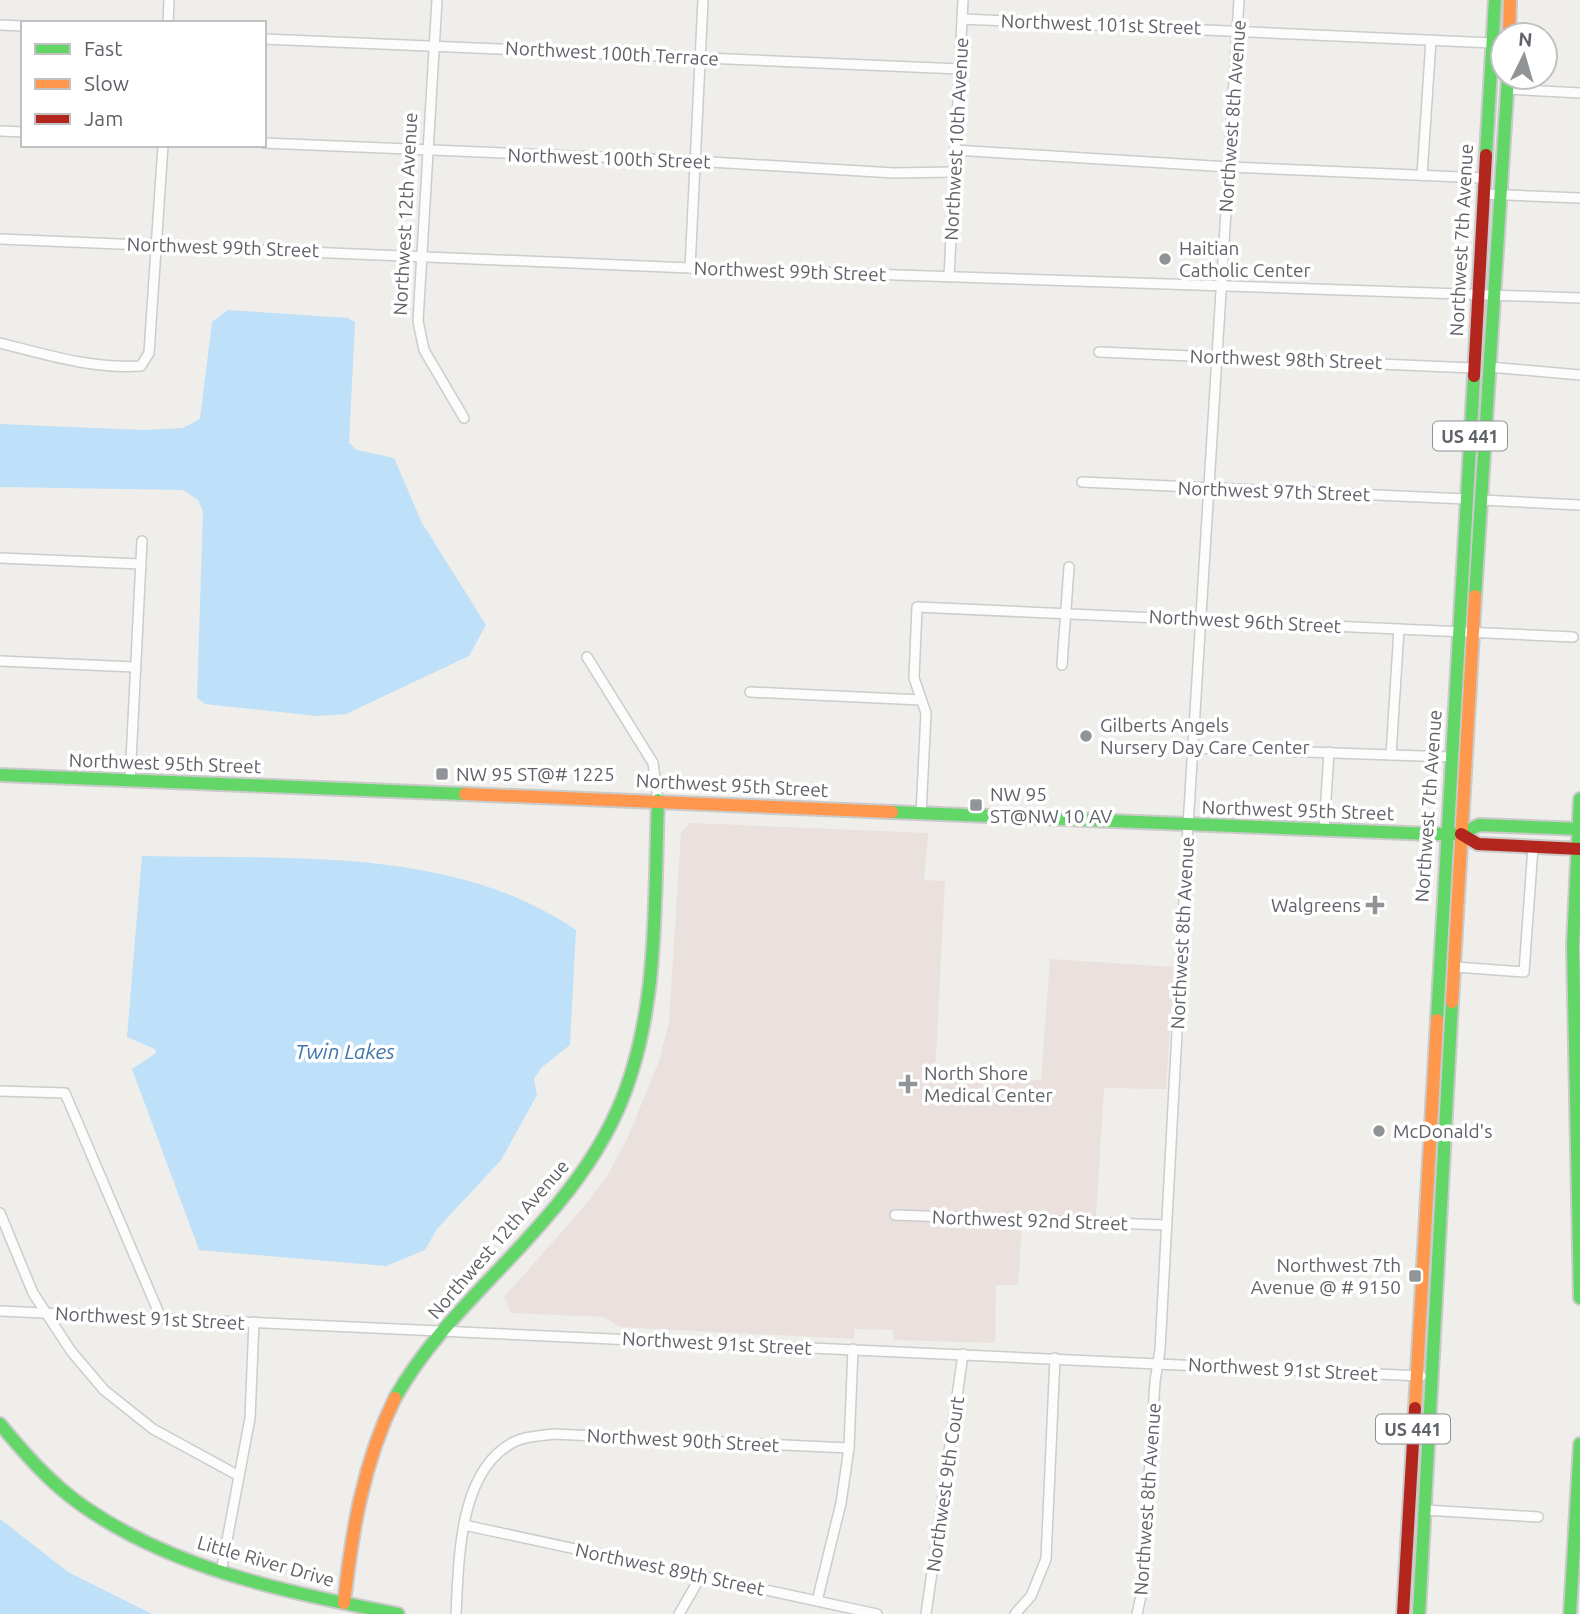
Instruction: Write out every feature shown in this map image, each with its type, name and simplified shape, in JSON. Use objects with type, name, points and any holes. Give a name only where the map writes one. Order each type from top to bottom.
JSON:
[{"type":"main road","name":"Northwest 7th Avenue","points":[[1493,21],[1494,0]]},
{"type":"main road","points":[[1509,21],[1510,0]]},
{"type":"main road","name":"Northwest 7th Avenue","points":[[1403,1614],[1445,834],[1489,91]]},
{"type":"main road","points":[[1498,91],[1497,108],[1504,124]]},
{"type":"main road","name":"Northwest 7th Avenue","points":[[1419,1614],[1445,1172],[1472,632],[1506,91]]},
{"type":"main road","points":[[1465,499],[1473,509],[1470,547],[1477,560]]},
{"type":"main road","name":"Northwest 95th Street","points":[[0,775],[658,800],[1188,826],[1445,834],[1461,834],[1479,825],[1579,829]]},
{"type":"main road","points":[[1580,799],[1573,945],[1580,1298]]},
{"type":"main road","name":"Northwest 12th Avenue","points":[[344,1603],[358,1493],[374,1442],[397,1394],[445,1330],[555,1208],[597,1151],[619,1109],[636,1056],[647,1006],[658,800]]},
{"type":"main road","name":"Northwest 95th Street","points":[[1461,834],[1478,844],[1579,849]]},
{"type":"main road","points":[[1437,1005],[1442,1016],[1439,1068],[1449,1079]]},
{"type":"main road","points":[[1430,1119],[1438,1132],[1436,1160],[1445,1172]]},
{"type":"main road","name":"Little River Drive","points":[[0,1424],[27,1458],[84,1507],[147,1544],[221,1572],[398,1614]]},
{"type":"main road","points":[[1570,1614],[1580,1444]]},
{"type":"street","points":[[168,21],[169,0]]},
{"type":"street","name":"Northwest 12th Avenue","points":[[437,0],[418,321],[421,341],[464,418]]},
{"type":"street","points":[[690,268],[703,0]]},
{"type":"street","name":"Northwest 10th Avenue","points":[[949,277],[963,0]]},
{"type":"street","name":"Northwest 8th Avenue","points":[[1138,1614],[1142,1591],[1158,1363],[1220,284],[1240,0]]},
{"type":"street","name":"Northwest 101st Street","points":[[962,19],[1238,29],[1489,43]]},
{"type":"street","points":[[0,25],[21,26]]},
{"type":"street","name":"Northwest 100th Terrace","points":[[266,39],[434,44],[960,69]]},
{"type":"street","points":[[1422,175],[1431,40]]},
{"type":"street","points":[[1559,90],[1580,93]]},
{"type":"street","points":[[0,131],[21,132]]},
{"type":"street","name":"Northwest 100th Street","points":[[266,143],[694,161],[894,173],[954,172]]},
{"type":"street","points":[[0,344],[73,362],[116,367],[141,366],[149,353],[163,147]]},
{"type":"street","points":[[955,150],[1229,167],[1484,178]]},
{"type":"street","points":[[1483,194],[1580,198]]},
{"type":"street","name":"Northwest 99th Street","points":[[0,239],[690,268],[1580,298]]},
{"type":"street","name":"Northwest 98th Street","points":[[1099,352],[1473,368]]},
{"type":"street","points":[[1489,367],[1580,374]]},
{"type":"street","name":"Northwest 97th Street","points":[[1082,482],[1465,499]]},
{"type":"street","points":[[1481,500],[1580,505]]},
{"type":"street","points":[[130,781],[142,541]]},
{"type":"street","points":[[0,558],[140,564]]},
{"type":"street","points":[[1062,665],[1069,567]]},
{"type":"street","name":"Northwest 96th Street","points":[[921,701],[914,678],[917,607],[1573,637]]},
{"type":"street","points":[[1391,755],[1399,628]]},
{"type":"street","name":"Northwest 12th Avenue","points":[[587,657],[653,763],[658,800]]},
{"type":"street","points":[[0,661],[134,667]]},
{"type":"street","points":[[750,692],[921,701],[926,713],[921,814]]},
{"type":"street","points":[[1194,748],[1450,757]]},
{"type":"street","points":[[1324,830],[1329,752]]},
{"type":"street","points":[[1456,967],[1524,972],[1533,847]]},
{"type":"street","points":[[0,1091],[65,1093],[161,1318]]},
{"type":"street","points":[[0,1213],[33,1293],[71,1352],[104,1390],[153,1429],[239,1476]]},
{"type":"street","name":"Northwest 92nd Street","points":[[895,1215],[1166,1225]]},
{"type":"street","name":"Northwest 91st Street","points":[[0,1311],[1433,1376]]},
{"type":"street","points":[[221,1572],[250,1418],[254,1322]]},
{"type":"street","points":[[817,1601],[841,1503],[849,1448],[853,1349]]},
{"type":"street","name":"Northwest 9th Court","points":[[926,1614],[963,1353]]},
{"type":"street","points":[[1015,1614],[1031,1596],[1046,1559],[1055,1358]]},
{"type":"street","name":"Northwest 90th Street","points":[[464,1525],[476,1484],[491,1459],[517,1440],[553,1434],[849,1448]]},
{"type":"street","points":[[1425,1510],[1538,1517]]},
{"type":"street","points":[[456,1614],[464,1525]]},
{"type":"street","name":"Northwest 89th Street","points":[[464,1525],[877,1614]]},
{"type":"street","points":[[679,1614],[701,1576]]},
{"type":"shaded area","name":"North Shore Medical Center","points":[[690,823],[928,833],[924,880],[945,881],[935,1076],[1041,1080],[1050,959],[1174,967],[1166,1089],[1104,1088],[1095,1232],[1022,1227],[1018,1285],[996,1285],[995,1343],[894,1340],[893,1330],[854,1329],[854,1339],[619,1327],[604,1317],[511,1313],[504,1297],[588,1202],[607,1176],[628,1137],[659,1061],[669,1022],[681,833]]},
{"type":"water","points":[[228,310],[348,318],[355,322],[349,443],[357,450],[394,458],[422,523],[486,625],[469,656],[346,714],[317,716],[205,704],[197,698],[203,511],[198,500],[183,490],[0,487],[0,424],[143,430],[183,428],[200,419],[212,322]]},
{"type":"water","name":"Twin Lakes","points":[[142,856],[310,859],[422,870],[476,883],[527,903],[576,930],[570,1045],[541,1068],[534,1079],[537,1095],[501,1160],[437,1229],[425,1250],[386,1266],[199,1250],[132,1069],[156,1053],[155,1049],[127,1037]]},
{"type":"water","points":[[0,1519],[68,1572],[152,1614],[0,1614]]},
{"type":"traffic: fast","points":[[1486,155],[1495,0]]},
{"type":"traffic: fast","points":[[1475,596],[1507,91]]},
{"type":"traffic: fast","points":[[1437,1020],[1474,376]]},
{"type":"traffic: fast","points":[[0,775],[465,794]]},
{"type":"traffic: fast","points":[[1580,799],[1573,945],[1580,1298]]},
{"type":"traffic: fast","points":[[395,1398],[446,1327],[566,1194],[595,1153],[618,1109],[632,1073],[648,996],[655,917],[658,800]]},
{"type":"traffic: fast","points":[[892,812],[1431,834],[1461,834],[1479,825],[1580,829]]},
{"type":"traffic: fast","points":[[1419,1614],[1452,1002]]},
{"type":"traffic: fast","points":[[0,1424],[39,1468],[71,1497],[119,1528],[156,1547],[234,1576],[398,1614]]},
{"type":"traffic: fast","points":[[1570,1614],[1580,1444]]},
{"type":"traffic: slow","points":[[1509,21],[1510,0]]},
{"type":"traffic: slow","points":[[1452,1002],[1475,596]]},
{"type":"traffic: slow","points":[[465,794],[892,812]]},
{"type":"traffic: slow","points":[[1415,1408],[1437,1020]]},
{"type":"traffic: slow","points":[[344,1603],[360,1498],[375,1447],[395,1398]]},
{"type":"traffic: jam","points":[[1474,376],[1486,155]]},
{"type":"traffic: jam","points":[[1461,834],[1478,844],[1580,849]]},
{"type":"traffic: jam","points":[[1403,1614],[1415,1408]]},
{"type":"place","name":"Haitian Catholic Center","points":[[1165,259]]},
{"type":"place","name":"Gilberts Angels Nursery Day Care Center","points":[[1086,736]]},
{"type":"place","name":"NW 95 ST@# 1225","points":[[442,774]]},
{"type":"place","name":"NW 95 ST@NW 10 AV","points":[[976,805]]},
{"type":"place","name":"Walgreens","points":[[1375,905]]},
{"type":"place","name":"North Shore Medical Center","points":[[908,1084]]},
{"type":"place","name":"McDonald's","points":[[1379,1131]]},
{"type":"place","name":"Northwest 7th Avenue @ # 9150","points":[[1415,1276]]}]
